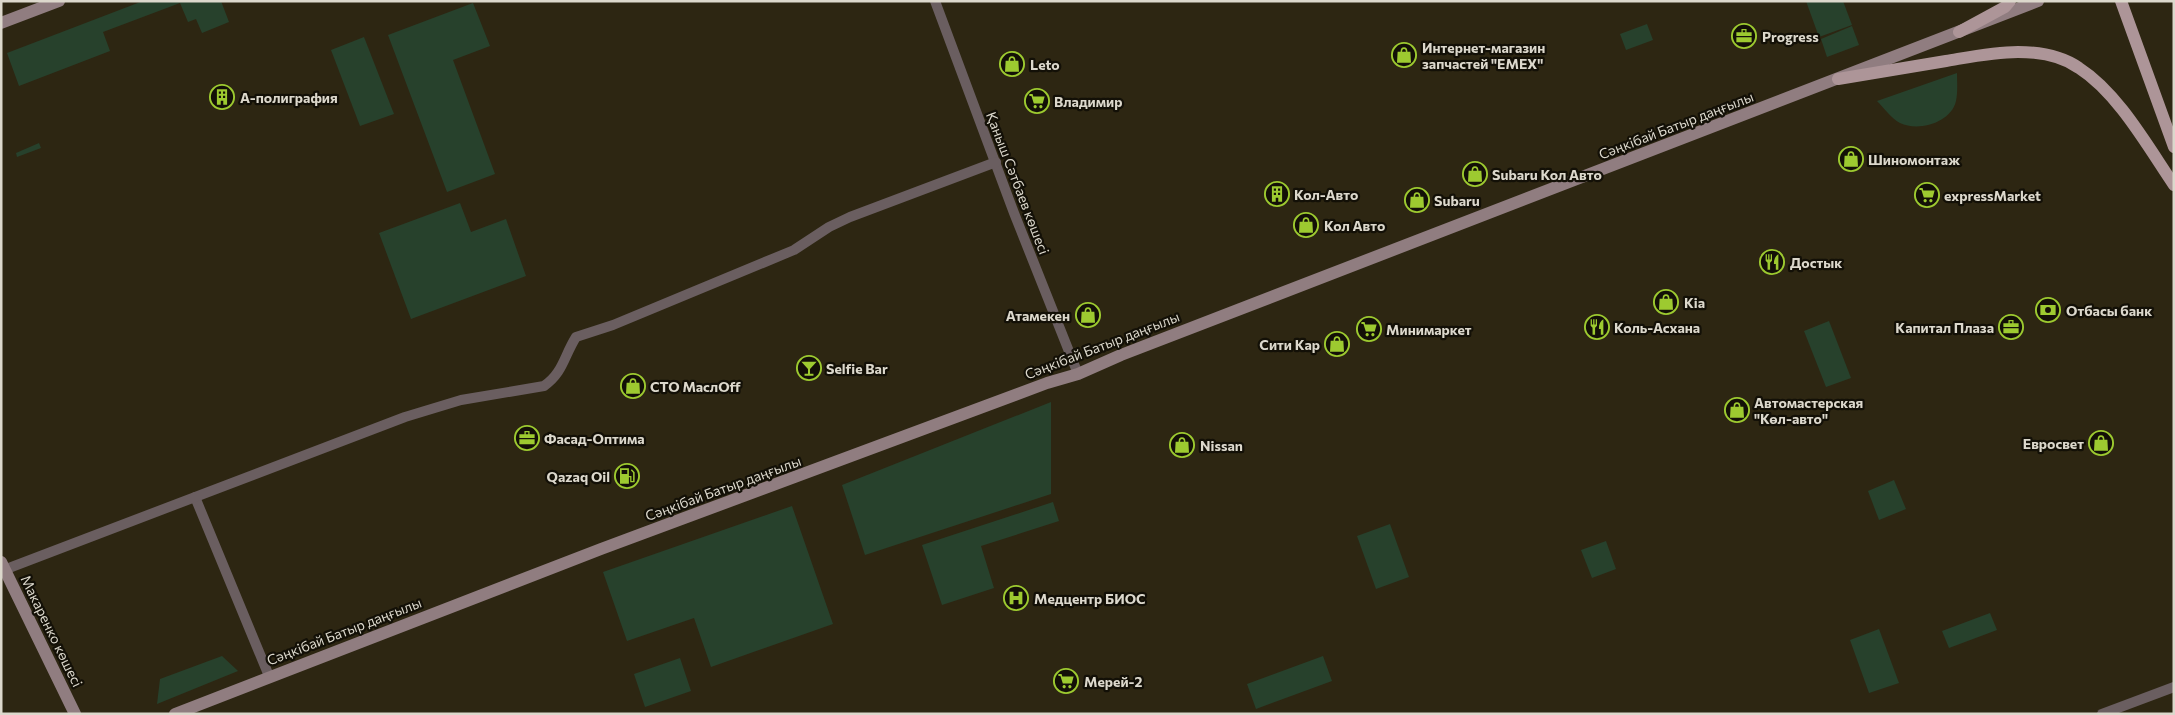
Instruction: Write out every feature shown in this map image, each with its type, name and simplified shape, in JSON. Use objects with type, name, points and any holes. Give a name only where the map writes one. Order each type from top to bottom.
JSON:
[{"type":"main road","points":[[1,24],[59,1]]},
{"type":"main road","points":[[1960,32],[2005,6],[2010,1]]},
{"type":"main road","name":"Сәңкібай Батыр даңғылы","points":[[175,714],[269,676],[1046,382],[1078,374],[1121,355],[2038,1]]},
{"type":"main road","points":[[2120,1],[2174,147]]},
{"type":"main road","points":[[1838,79],[1960,59],[2018,52],[2045,54],[2063,59],[2080,68],[2100,85],[2125,115],[2174,185]]},
{"type":"main road","name":"Макаренко көшесі","points":[[2,567],[75,714]]},
{"type":"street","name":"Қаныш Сәтбаев көшесі","points":[[934,1],[1078,374]]},
{"type":"street","points":[[2,567],[195,497],[405,417],[460,400],[544,386],[555,379],[562,367],[566,352],[576,337],[613,325],[794,250],[829,227],[850,217],[996,162]]},
{"type":"street","points":[[195,497],[269,676]]},
{"type":"street","points":[[2102,714],[2174,687]]},
{"type":"green space","points":[[143,1],[221,1],[229,22],[202,33],[196,19],[188,22],[180,3],[103,32],[110,51],[19,86],[7,53]]},
{"type":"green space","points":[[1806,1],[1843,1],[1852,25],[1819,37]]},
{"type":"green space","points":[[473,3],[490,46],[453,60],[495,174],[447,192],[388,35]]},
{"type":"green space","points":[[1647,24],[1653,40],[1626,50],[1620,34]]},
{"type":"green space","points":[[1852,26],[1859,45],[1827,57],[1821,39]]},
{"type":"green space","points":[[364,37],[394,114],[360,126],[331,50]]},
{"type":"green space","points":[[1957,73],[1957,98],[1953,109],[1948,115],[1933,124],[1907,126],[1891,116],[1877,101]]},
{"type":"green space","points":[[39,143],[41,148],[17,157],[16,153]]},
{"type":"green space","points":[[460,203],[471,232],[506,219],[526,276],[411,319],[379,233]]},
{"type":"green space","points":[[1829,321],[1851,378],[1826,387],[1804,331]]},
{"type":"green space","points":[[1051,402],[1051,494],[865,555],[842,485]]},
{"type":"green space","points":[[1894,480],[1906,509],[1879,520],[1868,491]]},
{"type":"green space","points":[[1053,502],[1059,521],[981,546],[994,588],[942,605],[922,545]]},
{"type":"green space","points":[[792,506],[833,624],[711,667],[694,618],[627,641],[603,572]]},
{"type":"green space","points":[[1390,524],[1409,577],[1376,589],[1357,536]]},
{"type":"green space","points":[[1606,541],[1616,569],[1592,578],[1581,550]]},
{"type":"green space","points":[[1990,613],[1997,630],[1949,648],[1942,631]]},
{"type":"green space","points":[[1879,629],[1899,683],[1869,693],[1850,640]]},
{"type":"green space","points":[[222,656],[238,671],[157,704],[160,679]]},
{"type":"green space","points":[[1323,656],[1332,681],[1256,709],[1247,684]]},
{"type":"green space","points":[[680,658],[691,691],[645,707],[634,674]]},
{"type":"place","name":"Progress","points":[[1744,36]]},
{"type":"place","name":"Интернет-магазин запчастей \"EMEX\"","points":[[1404,55]]},
{"type":"place","name":"Leto","points":[[1012,64]]},
{"type":"place","name":"А-полиграфия","points":[[222,97]]},
{"type":"place","name":"Владимир","points":[[1037,101]]},
{"type":"place","name":"Шиномонтаж","points":[[1851,159]]},
{"type":"place","name":"Subaru Кол Авто","points":[[1475,174]]},
{"type":"place","name":"Кол-Авто","points":[[1277,194]]},
{"type":"place","name":"expressMarket","points":[[1927,195]]},
{"type":"place","name":"Subaru","points":[[1417,200]]},
{"type":"place","name":"Кол Авто","points":[[1306,225]]},
{"type":"place","name":"Достык","points":[[1772,262]]},
{"type":"place","name":"Kia","points":[[1666,302]]},
{"type":"place","name":"Отбасы банк","points":[[2048,310]]},
{"type":"place","name":"Атамекен","points":[[1088,315]]},
{"type":"place","name":"Коль-Асхана","points":[[1597,327]]},
{"type":"place","name":"Капитал Плаза","points":[[2011,327]]},
{"type":"place","name":"Минимаркет","points":[[1369,329]]},
{"type":"place","name":"Сити Кар","points":[[1337,344]]},
{"type":"place","name":"Selfie Bar","points":[[809,368]]},
{"type":"place","name":"СТО МаслOff","points":[[633,386]]},
{"type":"place","name":"Автомастерская \"Көл-авто\"","points":[[1737,410]]},
{"type":"place","name":"Фасад-Оптима","points":[[527,438]]},
{"type":"place","name":"Евросвет","points":[[2101,443]]},
{"type":"place","name":"Nissan","points":[[1182,445]]},
{"type":"place","name":"Qazaq Oil","points":[[627,476]]},
{"type":"place","name":"Медцентр БИОС","points":[[1016,598]]},
{"type":"place","name":"Мерей-2","points":[[1066,681]]}]
